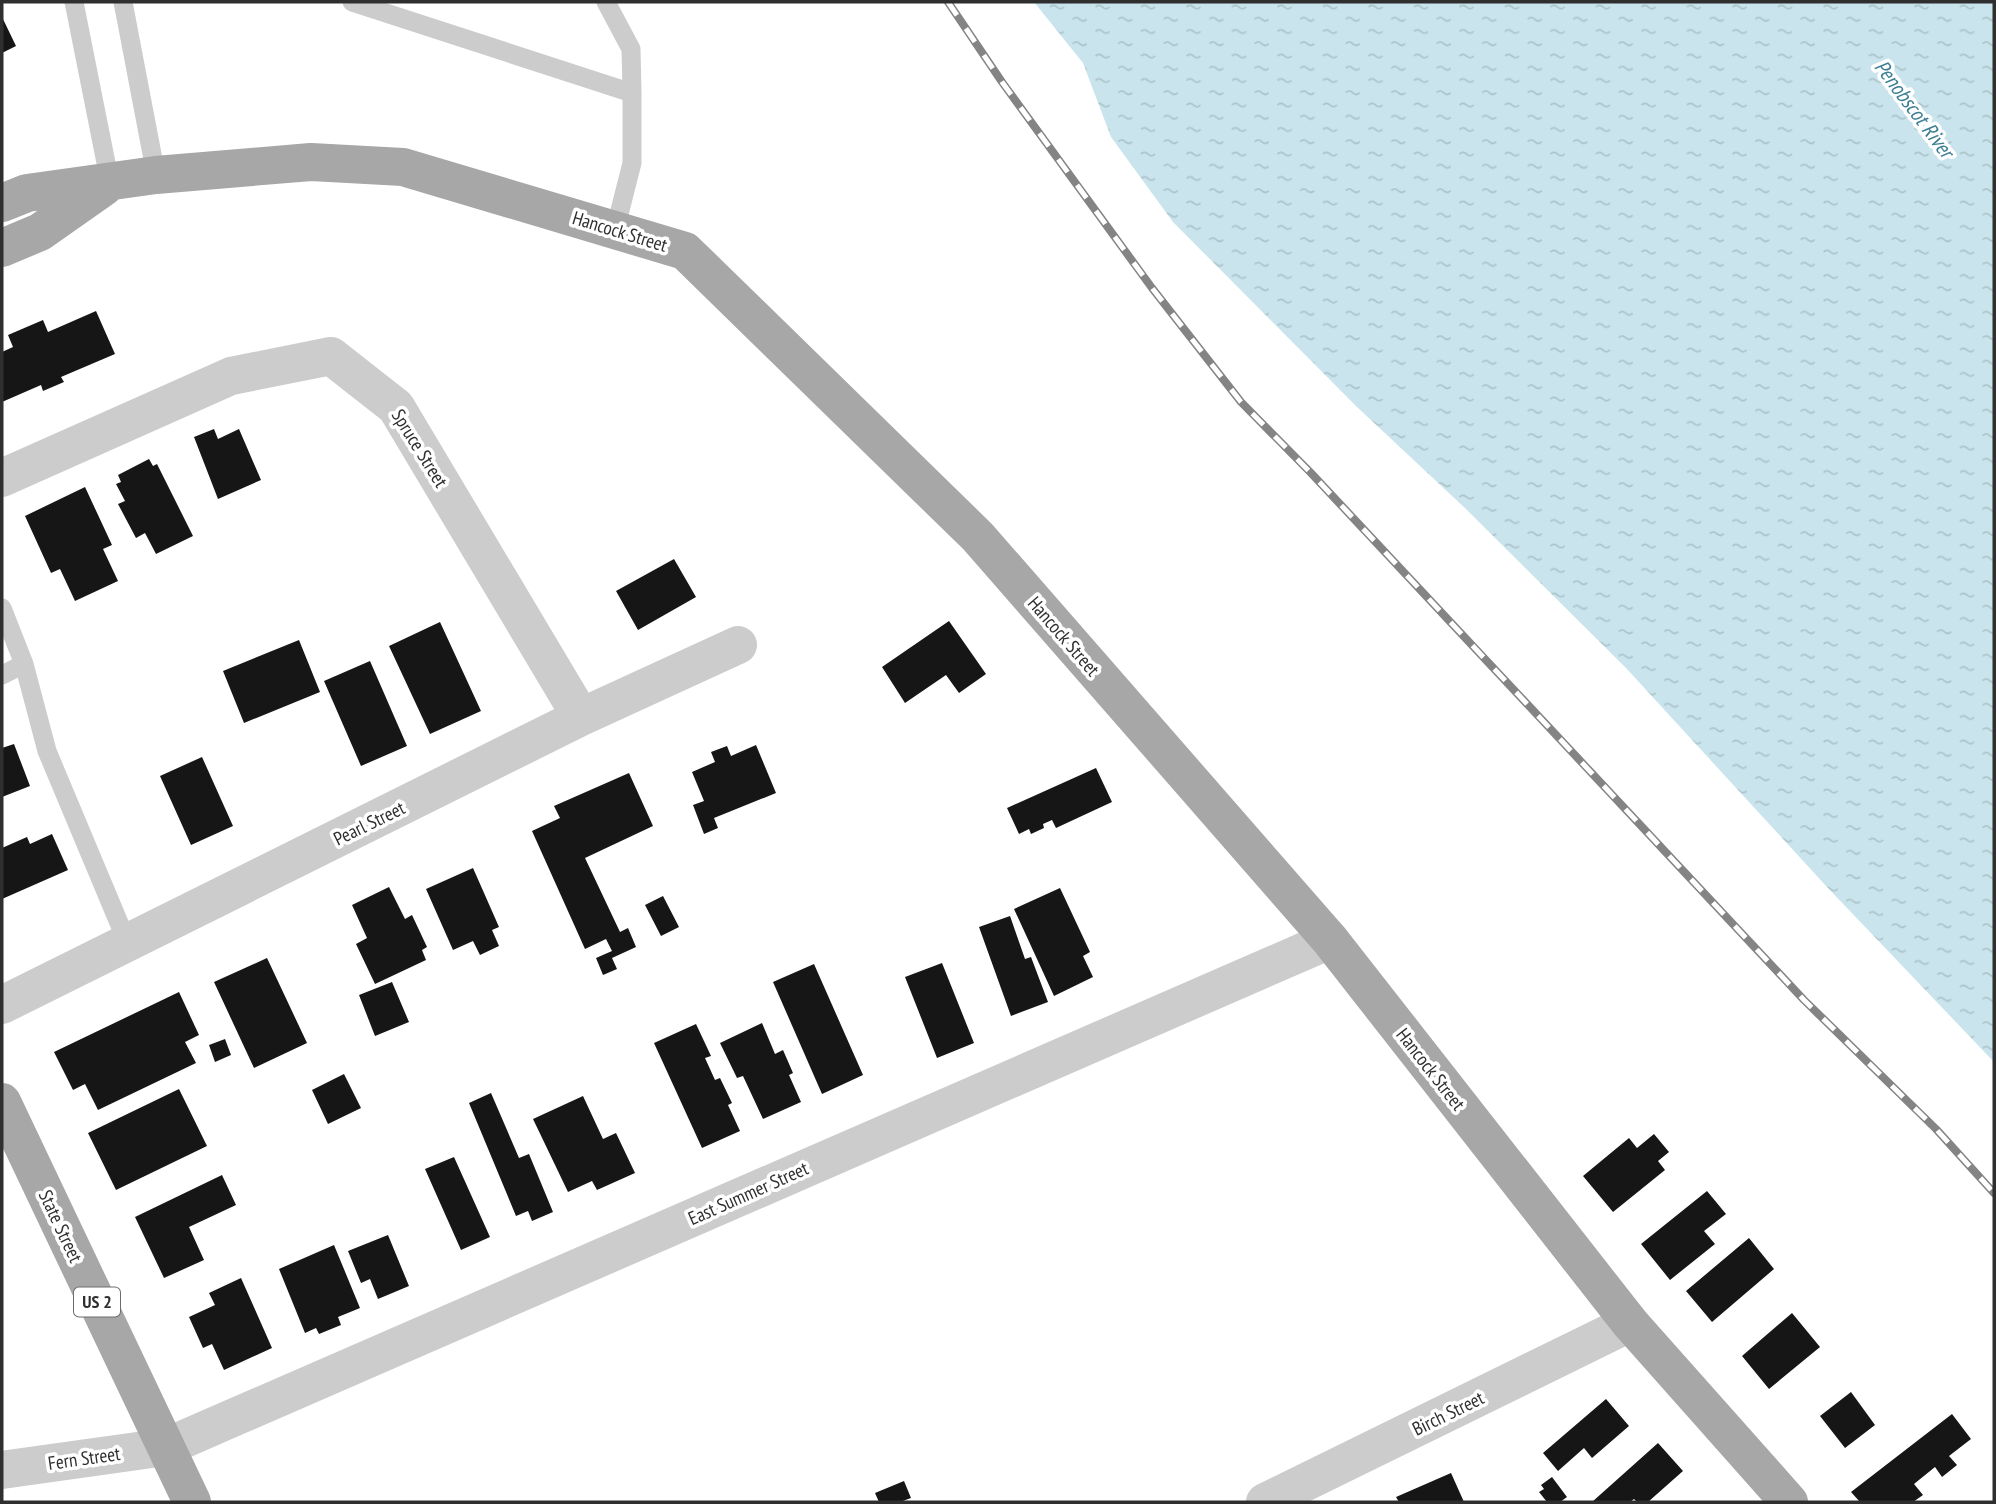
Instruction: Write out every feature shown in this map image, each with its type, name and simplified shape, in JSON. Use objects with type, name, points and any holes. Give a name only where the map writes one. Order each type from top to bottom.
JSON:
[{"type":"main road","name":"Hancock Street","points":[[2,203],[27,193],[156,175],[311,162],[403,167],[685,251],[978,537],[1330,940],[1630,1323],[1789,1502]]},
{"type":"main road","name":"Hancock Street","points":[[2,248],[40,232],[110,183]]},
{"type":"main road","name":"State Street","points":[[2,1102],[192,1502]]},
{"type":"street","name":"Spruce Street","points":[[2,478],[231,376],[331,356],[396,407],[581,717]]},
{"type":"street","name":"Pearl Street","points":[[2,1004],[581,717],[738,645]]},
{"type":"street","name":"East Summer Street","points":[[166,1447],[1330,940]]},
{"type":"street","name":"Birch Street","points":[[1265,1502],[1630,1323]]},
{"type":"street","name":"Fern Street","points":[[2,1470],[166,1447]]},
{"type":"lane","points":[[74,2],[110,183]]},
{"type":"lane","points":[[124,2],[156,175]]},
{"type":"lane","points":[[352,2],[632,93]]},
{"type":"lane","points":[[606,2],[631,48],[632,163],[615,230]]},
{"type":"lane","points":[[2,608],[24,664],[47,751],[127,942]]},
{"type":"lane","points":[[2,675],[24,664]]},
{"type":"water","name":"Penobscot River","points":[[1034,2],[1994,2],[1994,1062],[1827,887],[1626,668],[1466,509],[1357,407],[1173,222],[1111,137],[1083,63]]},
{"type":"building","points":[[2,17],[16,46],[2,53]]},
{"type":"building","points":[[96,311],[115,354],[61,377],[64,382],[43,391],[41,385],[2,402],[2,352],[13,347],[8,335],[43,320],[48,332]]},
{"type":"building","points":[[214,429],[218,439],[239,429],[261,480],[218,499],[194,437]]},
{"type":"building","points":[[149,459],[153,466],[157,464],[193,536],[156,554],[145,533],[136,538],[118,504],[125,501],[116,484],[121,482],[118,475]]},
{"type":"building","points":[[85,487],[112,545],[103,549],[118,581],[75,601],[60,569],[51,573],[25,516]]},
{"type":"building","points":[[674,559],[696,597],[638,630],[616,591]]},
{"type":"building","points":[[949,621],[986,674],[959,693],[946,675],[905,703],[882,667]]},
{"type":"building","points":[[440,622],[481,711],[430,734],[389,646]]},
{"type":"building","points":[[299,640],[320,692],[244,723],[223,671]]},
{"type":"building","points":[[370,661],[407,746],[361,766],[324,681]]},
{"type":"building","points":[[14,744],[30,786],[2,797],[2,748]]},
{"type":"building","points":[[756,745],[776,793],[714,818],[718,828],[704,834],[693,805],[704,801],[692,772],[715,762],[711,752],[727,746],[731,756]]},
{"type":"building","points":[[202,757],[233,826],[191,845],[160,776]]},
{"type":"building","points":[[1096,768],[1112,802],[1056,828],[1052,820],[1043,824],[1044,828],[1031,834],[1029,829],[1019,834],[1007,808]]},
{"type":"building","points":[[629,773],[653,826],[585,858],[620,932],[628,928],[636,947],[612,958],[617,969],[603,975],[596,958],[612,951],[606,939],[585,949],[532,831],[560,818],[554,806]]},
{"type":"building","points":[[52,834],[68,870],[2,899],[2,848],[27,837],[30,844]]},
{"type":"building","points":[[473,868],[499,927],[492,930],[499,946],[480,955],[473,941],[453,950],[426,889]]},
{"type":"building","points":[[389,887],[405,919],[412,915],[427,947],[422,950],[426,960],[375,984],[356,944],[367,938],[352,905]]},
{"type":"building","points":[[1060,888],[1090,952],[1083,956],[1093,977],[1054,996],[1014,909]]},
{"type":"building","points":[[663,896],[679,927],[661,936],[645,905]]},
{"type":"building","points":[[1010,916],[1025,959],[1031,957],[1048,1002],[1011,1016],[979,927]]},
{"type":"building","points":[[267,958],[307,1043],[254,1068],[214,982]]},
{"type":"building","points":[[942,963],[974,1043],[937,1058],[905,977]]},
{"type":"building","points":[[814,964],[863,1075],[822,1094],[773,982]]},
{"type":"building","points":[[392,982],[409,1022],[375,1036],[359,995]]},
{"type":"building","points":[[179,992],[199,1035],[185,1042],[196,1063],[98,1110],[85,1084],[73,1090],[54,1052]]},
{"type":"building","points":[[762,1023],[775,1054],[783,1050],[793,1073],[789,1075],[801,1102],[763,1119],[743,1076],[737,1078],[720,1043]]},
{"type":"building","points":[[696,1024],[711,1056],[705,1058],[715,1080],[720,1078],[732,1103],[728,1105],[740,1131],[702,1148],[654,1043]]},
{"type":"building","points":[[225,1039],[231,1055],[215,1062],[209,1045]]},
{"type":"building","points":[[344,1074],[361,1108],[328,1124],[312,1090]]},
{"type":"building","points":[[179,1089],[207,1146],[116,1190],[88,1133]]},
{"type":"building","points":[[491,1093],[519,1158],[529,1154],[553,1212],[532,1221],[528,1211],[516,1216],[469,1103]]},
{"type":"building","points":[[583,1096],[603,1139],[616,1133],[635,1173],[597,1190],[592,1181],[568,1192],[533,1119]]},
{"type":"building","points":[[1654,1134],[1669,1152],[1658,1161],[1665,1170],[1613,1212],[1583,1176],[1629,1138],[1637,1148]]},
{"type":"building","points":[[454,1157],[490,1237],[461,1250],[425,1169]]},
{"type":"building","points":[[222,1175],[236,1205],[189,1227],[204,1260],[164,1278],[135,1217]]},
{"type":"building","points":[[1707,1191],[1726,1214],[1704,1231],[1715,1244],[1670,1280],[1641,1244]]},
{"type":"building","points":[[388,1235],[409,1286],[378,1299],[370,1279],[361,1283],[348,1251]]},
{"type":"building","points":[[1749,1238],[1774,1269],[1712,1322],[1686,1291]]},
{"type":"building","points":[[334,1245],[360,1308],[338,1317],[341,1325],[319,1334],[316,1328],[305,1333],[279,1269]]},
{"type":"building","points":[[241,1278],[272,1348],[224,1370],[212,1344],[203,1348],[189,1317],[215,1305],[209,1293]]},
{"type":"building","points":[[1792,1313],[1820,1347],[1769,1389],[1742,1356]]},
{"type":"building","points":[[1851,1392],[1875,1425],[1845,1448],[1820,1416]]},
{"type":"building","points":[[1606,1399],[1629,1426],[1592,1458],[1584,1448],[1558,1471],[1543,1453]]},
{"type":"building","points":[[1952,1414],[1971,1439],[1949,1456],[1957,1465],[1942,1477],[1935,1467],[1914,1484],[1923,1495],[1913,1502],[1860,1502],[1851,1492]]},
{"type":"building","points":[[1658,1443],[1683,1471],[1648,1502],[1637,1502],[1634,1499],[1630,1502],[1592,1502]]},
{"type":"building","points":[[1451,1473],[1464,1502],[1399,1502],[1396,1497]]},
{"type":"building","points":[[1552,1477],[1567,1497],[1560,1502],[1547,1502],[1539,1492],[1544,1489],[1541,1485]]},
{"type":"building","points":[[904,1481],[911,1498],[900,1502],[879,1502],[875,1493]]},
{"type":"railway","points":[[948,2],[1002,82],[1152,288],[1241,402],[1311,473],[1804,1000],[1936,1129],[1994,1193]]}]
